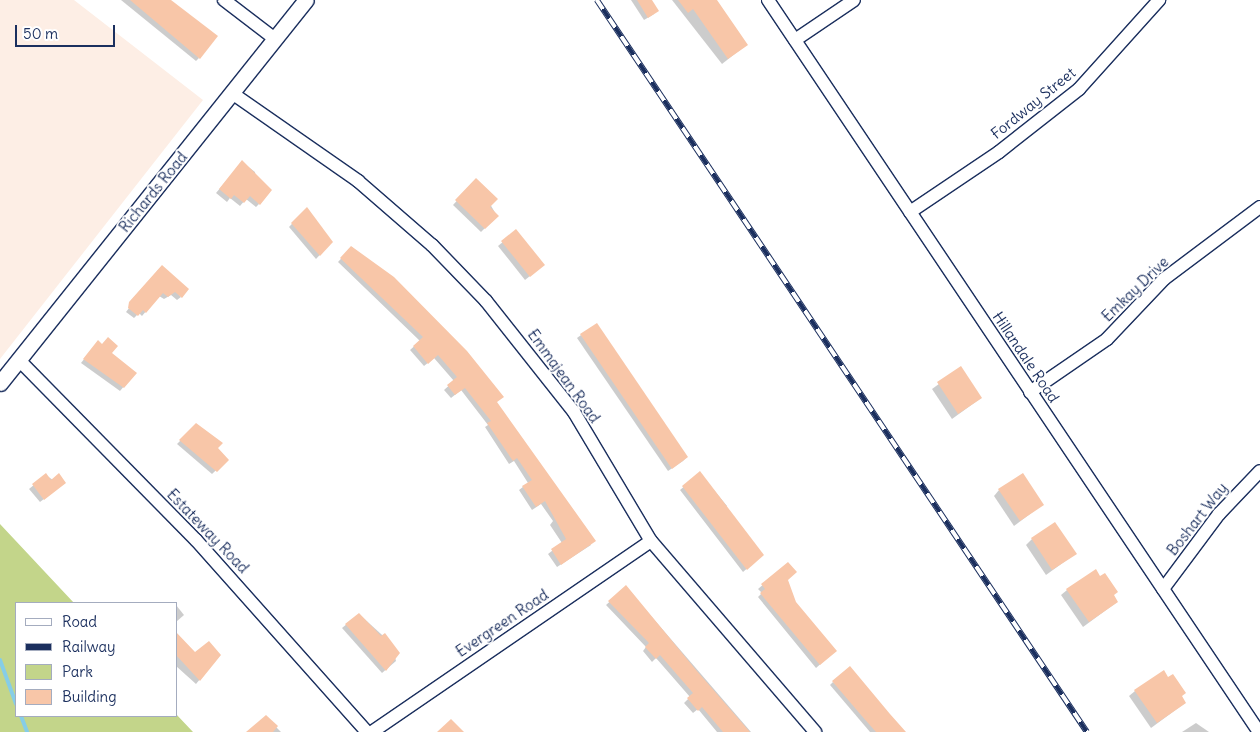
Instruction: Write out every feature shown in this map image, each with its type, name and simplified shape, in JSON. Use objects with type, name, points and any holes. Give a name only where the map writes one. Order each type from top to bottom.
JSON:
[{"type":"street","points":[[224,0],[275,40]]},
{"type":"street","name":"Richards Road","points":[[0,383],[306,0]]},
{"type":"street","name":"Hillandale Road","points":[[768,0],[1259,732]]},
{"type":"street","points":[[795,40],[854,0]]},
{"type":"street","name":"Fordway Street","points":[[910,212],[1007,146],[1079,89],[1159,0]]},
{"type":"street","name":"Emmajean Road","points":[[232,94],[358,181],[432,245],[486,301],[574,412],[651,541],[815,732]]},
{"type":"street","name":"Emkay Drive","points":[[1030,392],[1107,339],[1164,279],[1260,207]]},
{"type":"street","name":"Estateway Road","points":[[19,360],[196,540],[368,732]]},
{"type":"street","name":"Boshart Way","points":[[1163,590],[1219,514],[1260,471]]},
{"type":"street","name":"Evergreen Road","points":[[372,732],[651,541]]},
{"type":"shaded area","points":[[0,0],[74,0],[203,100],[0,359]]},
{"type":"green space","points":[[0,524],[73,602],[15,602],[15,717],[178,716],[193,732],[0,732]]},
{"type":"building","points":[[130,0],[171,0],[218,36],[200,59]]},
{"type":"building","points":[[637,0],[652,0],[659,11],[648,18]]},
{"type":"building","points":[[678,0],[717,0],[748,45],[728,59],[693,9],[688,13]]},
{"type":"building","points":[[242,160],[272,190],[260,205],[250,196],[244,203],[234,195],[231,199],[219,189]]},
{"type":"building","points":[[476,178],[498,199],[490,207],[499,216],[485,229],[455,200]]},
{"type":"building","points":[[307,207],[333,242],[320,256],[291,223]]},
{"type":"building","points":[[516,229],[545,265],[530,277],[501,241]]},
{"type":"building","points":[[351,246],[394,277],[467,351],[504,397],[497,402],[596,541],[561,565],[551,549],[566,539],[545,501],[536,507],[522,486],[532,480],[517,458],[513,461],[487,423],[491,421],[465,388],[455,395],[447,385],[457,377],[438,355],[428,364],[413,346],[423,337],[340,258]]},
{"type":"building","points":[[162,265],[189,289],[182,298],[175,292],[168,297],[163,293],[146,313],[143,310],[138,316],[128,308],[129,302]]},
{"type":"building","points":[[597,323],[688,457],[672,469],[580,334]]},
{"type":"building","points":[[108,337],[118,346],[112,353],[137,373],[124,388],[83,359],[98,340],[102,344]]},
{"type":"building","points":[[961,366],[982,398],[958,414],[937,382]]},
{"type":"building","points":[[196,423],[223,443],[218,448],[229,460],[217,472],[179,440]]},
{"type":"building","points":[[700,471],[764,555],[747,570],[682,486]]},
{"type":"building","points":[[46,473],[51,480],[59,473],[66,483],[44,500],[32,484]]},
{"type":"building","points":[[1023,473],[1044,505],[1020,521],[998,489]]},
{"type":"building","points":[[1055,522],[1077,554],[1052,570],[1031,538]]},
{"type":"building","points":[[788,562],[797,572],[788,580],[796,602],[837,651],[820,665],[760,593],[765,589],[761,584]]},
{"type":"building","points":[[1096,569],[1100,576],[1105,573],[1118,592],[1114,595],[1118,602],[1089,622],[1066,589]]},
{"type":"building","points":[[626,585],[750,732],[723,732],[702,707],[698,711],[687,698],[693,693],[660,655],[656,659],[645,647],[649,643],[608,601]]},
{"type":"building","points":[[359,613],[381,636],[385,633],[400,653],[386,671],[345,624]]},
{"type":"building","points":[[178,634],[195,652],[209,641],[221,655],[200,681],[178,657]]},
{"type":"building","points":[[850,666],[906,732],[876,732],[832,681]]},
{"type":"building","points":[[1164,670],[1168,677],[1173,674],[1186,693],[1182,696],[1186,703],[1157,723],[1134,690]]},
{"type":"building","points":[[266,715],[278,726],[273,732],[246,732]]},
{"type":"building","points":[[451,719],[464,732],[437,732]]},
{"type":"waterway","points":[[0,660],[15,701]]},
{"type":"waterway","points":[[21,717],[27,732]]},
{"type":"railway","points":[[597,0],[1087,732]]}]
